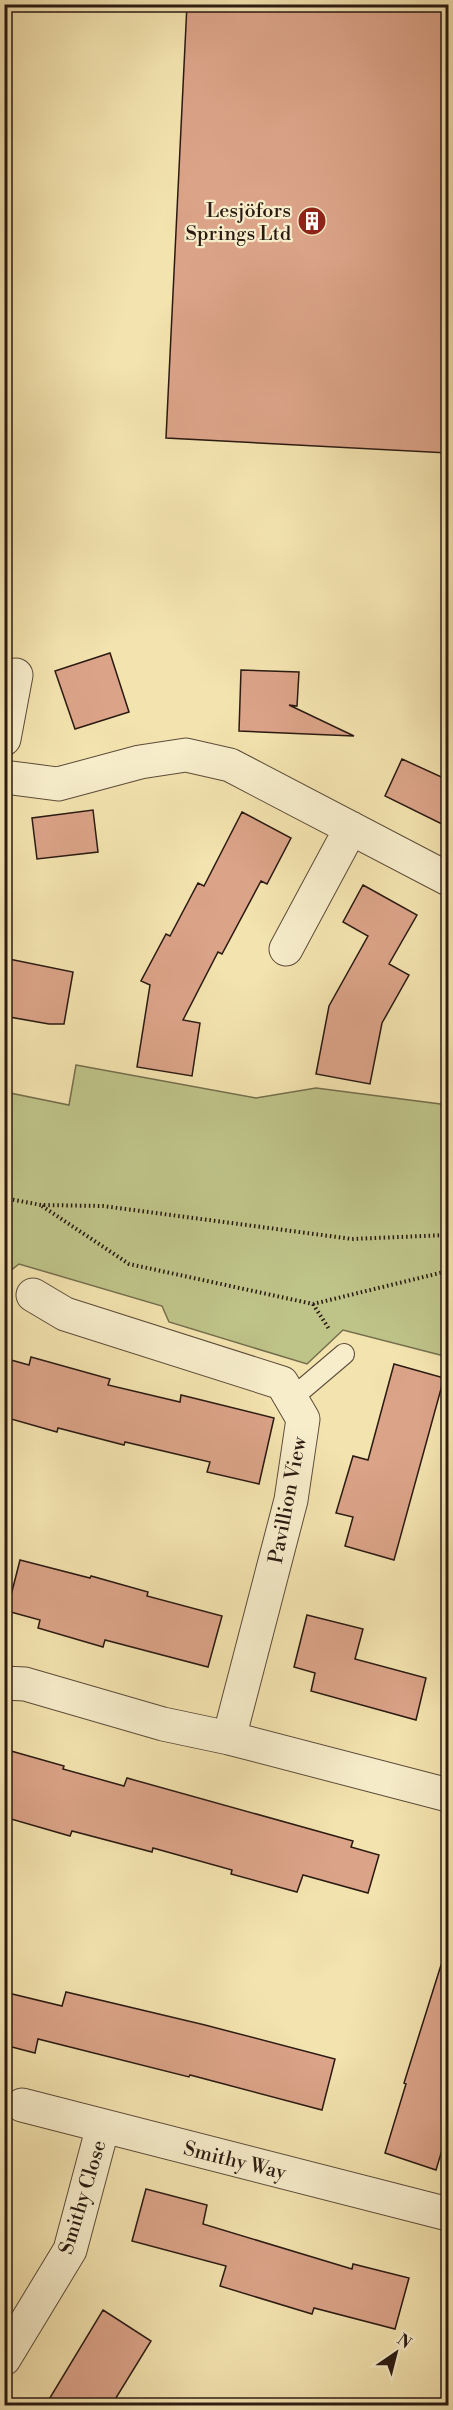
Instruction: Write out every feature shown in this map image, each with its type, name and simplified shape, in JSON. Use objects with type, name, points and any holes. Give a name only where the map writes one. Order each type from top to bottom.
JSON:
[{"type":"street","points":[[4,739],[16,675]]},
{"type":"street","points":[[4,777],[58,784],[140,762],[186,755],[230,765],[351,828],[447,874]]},
{"type":"street","points":[[286,949],[351,828]]},
{"type":"street","name":"Pavillion View","points":[[33,1295],[65,1314],[282,1383],[303,1419],[291,1500],[229,1738]]},
{"type":"street","points":[[4,1683],[25,1684],[163,1724],[229,1738],[448,1795]]},
{"type":"street","name":"Smithy Way","points":[[22,2105],[448,2214]]},
{"type":"street","name":"Smithy Close","points":[[4,2359],[70,2250],[103,2126]]},
{"type":"lane","points":[[291,1399],[344,1354]]},
{"type":"path","points":[[4,1198],[41,1205],[103,1206],[352,1239],[448,1235]]},
{"type":"path","points":[[41,1205],[129,1264],[313,1304],[448,1271]]},
{"type":"green space","points":[[76,1065],[256,1098],[316,1088],[448,1105],[448,1357],[343,1330],[307,1364],[169,1322],[162,1306],[19,1264],[5,1275],[5,1092],[69,1105]]},
{"type":"building","name":"Lesjöfors Springs Ltd","points":[[187,4],[448,4],[448,453],[166,438]]},
{"type":"building","points":[[110,653],[129,712],[75,729],[55,671]]},
{"type":"building","points":[[241,670],[299,672],[297,706],[289,705],[354,736],[239,731]]},
{"type":"building","points":[[402,759],[448,780],[448,827],[385,796]]},
{"type":"building","points":[[93,810],[98,852],[37,859],[32,818]]},
{"type":"building","points":[[242,812],[291,838],[267,884],[261,881],[222,954],[218,952],[183,1020],[200,1023],[192,1076],[137,1067],[150,985],[141,981],[166,934],[170,936],[198,883],[204,886]]},
{"type":"building","points":[[363,885],[417,915],[389,964],[409,975],[382,1023],[370,1084],[316,1074],[329,1006],[368,936],[343,922]]},
{"type":"building","points":[[4,958],[73,972],[64,1024],[49,1024],[4,1016]]},
{"type":"building","points":[[31,1357],[110,1379],[108,1385],[180,1402],[181,1395],[274,1418],[259,1484],[207,1472],[210,1462],[125,1442],[124,1445],[58,1428],[57,1432],[4,1417],[4,1358],[29,1365]]},
{"type":"building","points":[[394,1364],[444,1378],[394,1560],[345,1546],[353,1517],[336,1513],[353,1456],[368,1460]]},
{"type":"building","points":[[20,1560],[90,1578],[91,1576],[148,1592],[147,1596],[222,1616],[208,1667],[105,1640],[103,1647],[38,1628],[40,1620],[7,1611]]},
{"type":"building","points":[[307,1615],[363,1629],[355,1659],[426,1678],[416,1720],[311,1691],[315,1673],[294,1667]]},
{"type":"building","points":[[4,1749],[124,1786],[127,1778],[353,1841],[351,1847],[379,1855],[368,1893],[303,1875],[297,1892],[231,1874],[232,1870],[153,1848],[152,1852],[72,1831],[70,1836],[4,1817]]},
{"type":"building","points":[[441,1965],[448,1966],[448,2130],[436,2170],[385,2153]]},
{"type":"building","points":[[4,1992],[62,2006],[66,1992],[335,2059],[322,2110],[190,2075],[189,2077],[38,2039],[35,2053],[4,2045]]},
{"type":"building","points":[[146,2189],[207,2205],[203,2224],[352,2269],[353,2264],[409,2278],[395,2329],[314,2308],[312,2314],[220,2286],[226,2266],[132,2241]]},
{"type":"building","points":[[103,2310],[151,2341],[111,2406],[45,2406]]},
{"type":"place","name":"Lesjöfors Springs Ltd","points":[[312,221]]}]
